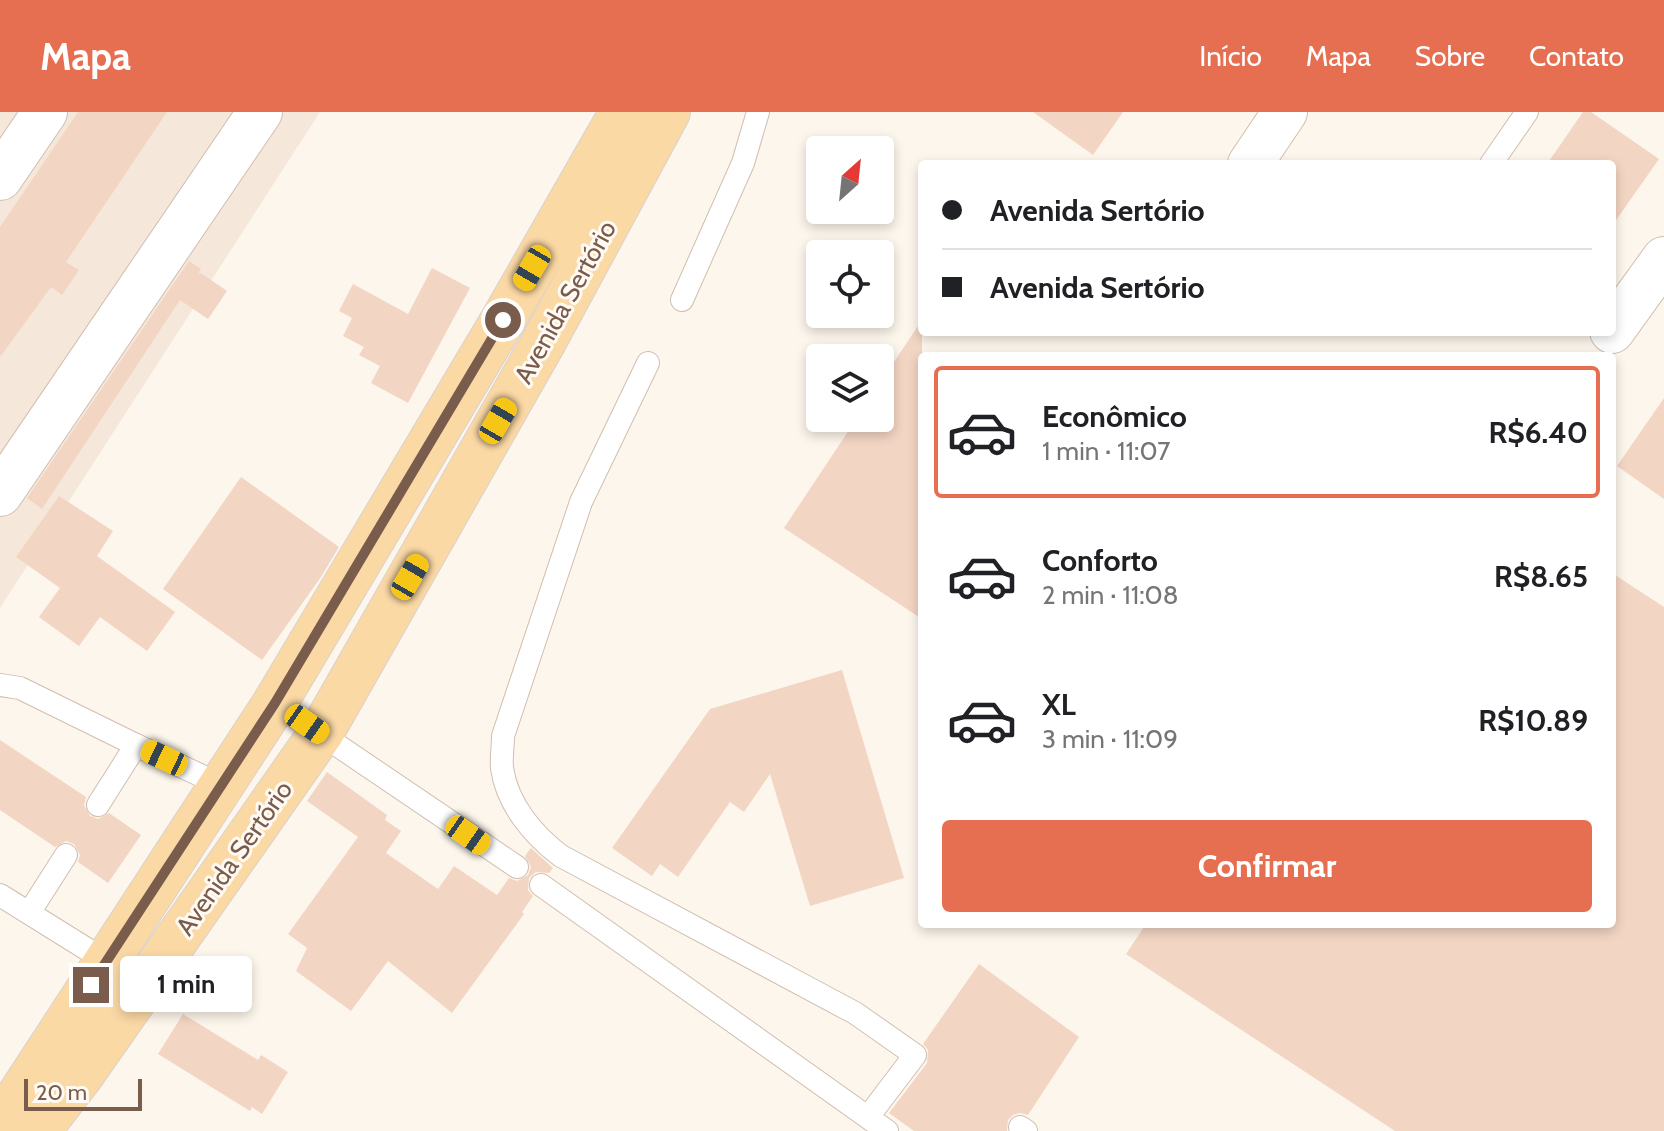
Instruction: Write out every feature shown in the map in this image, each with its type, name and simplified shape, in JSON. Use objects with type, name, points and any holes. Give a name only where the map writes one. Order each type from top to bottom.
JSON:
[{"type":"main road","name":"Avenida Sertório","points":[[0,1125],[275,703],[495,334],[622,112]]},
{"type":"main road","name":"Avenida Sertório","points":[[38,1131],[89,1065],[321,733],[535,357],[668,112]]},
{"type":"street","points":[[0,178],[45,112]]},
{"type":"street","points":[[0,494],[260,112]]},
{"type":"street","points":[[1253,160],[1285,112]]},
{"type":"street","points":[[1616,325],[1664,259]]},
{"type":"lane","points":[[682,300],[743,163],[758,112]]},
{"type":"lane","points":[[1494,160],[1527,112]]},
{"type":"lane","points":[[648,363],[581,502],[503,736],[502,770],[517,808],[538,839],[561,856],[855,1013],[915,1055],[868,1117]]},
{"type":"lane","points":[[0,685],[20,688],[221,785]]},
{"type":"lane","points":[[275,703],[517,867]]},
{"type":"lane","points":[[98,805],[136,745]]},
{"type":"lane","points":[[29,913],[66,855]]},
{"type":"lane","points":[[541,885],[887,1131]]},
{"type":"lane","points":[[0,895],[106,961]]},
{"type":"shaded area","points":[[0,112],[320,112],[0,608]]},
{"type":"building","points":[[78,112],[167,112],[66,262],[79,270],[62,295],[51,287],[0,357],[0,227]]},
{"type":"building","points":[[1033,112],[1123,112],[1093,155]]},
{"type":"building","points":[[1583,112],[1591,112],[1659,159],[1616,220],[1616,160],[1550,160]]},
{"type":"building","points":[[189,261],[201,269],[198,274],[227,291],[208,319],[180,300],[42,509],[27,498]]},
{"type":"building","points":[[432,268],[470,288],[408,403],[371,383],[380,366],[359,355],[364,347],[343,336],[352,318],[339,311],[353,284],[408,314]]},
{"type":"building","points":[[918,326],[918,336],[922,336],[922,352],[918,352],[918,616],[784,528],[848,432],[894,432],[894,362]]},
{"type":"building","points":[[1664,398],[1664,499],[1617,466]]},
{"type":"building","points":[[241,477],[339,547],[262,660],[163,589]]},
{"type":"building","points":[[59,496],[113,531],[97,556],[175,612],[147,651],[100,617],[79,646],[39,617],[60,588],[16,557]]},
{"type":"building","points":[[1616,576],[1664,607],[1664,1131],[1395,1131],[1126,954],[1143,928],[1616,928]]},
{"type":"building","points":[[842,670],[904,878],[810,906],[770,774],[744,812],[730,802],[678,877],[660,864],[652,876],[612,848],[710,709]]},
{"type":"building","points":[[0,740],[86,797],[84,805],[90,816],[98,819],[109,813],[141,835],[108,883],[78,862],[80,855],[74,844],[66,841],[55,847],[0,810]]},
{"type":"building","points":[[327,772],[387,815],[385,820],[401,831],[386,853],[438,889],[454,866],[497,895],[509,878],[517,881],[528,875],[531,867],[525,856],[531,848],[553,868],[549,873],[536,872],[529,878],[528,890],[533,896],[522,912],[524,914],[452,1013],[388,961],[351,1011],[296,971],[307,948],[288,934],[358,837],[307,801]]},
{"type":"building","points":[[979,964],[1079,1037],[1028,1115],[1013,1115],[1008,1120],[1007,1131],[914,1131],[889,1113],[927,1063],[928,1050],[923,1044]]},
{"type":"building","points":[[183,1014],[258,1060],[261,1055],[288,1072],[262,1114],[252,1107],[250,1111],[158,1054]]},
{"type":"route","points":[[91,985],[275,703],[503,320]]}]
